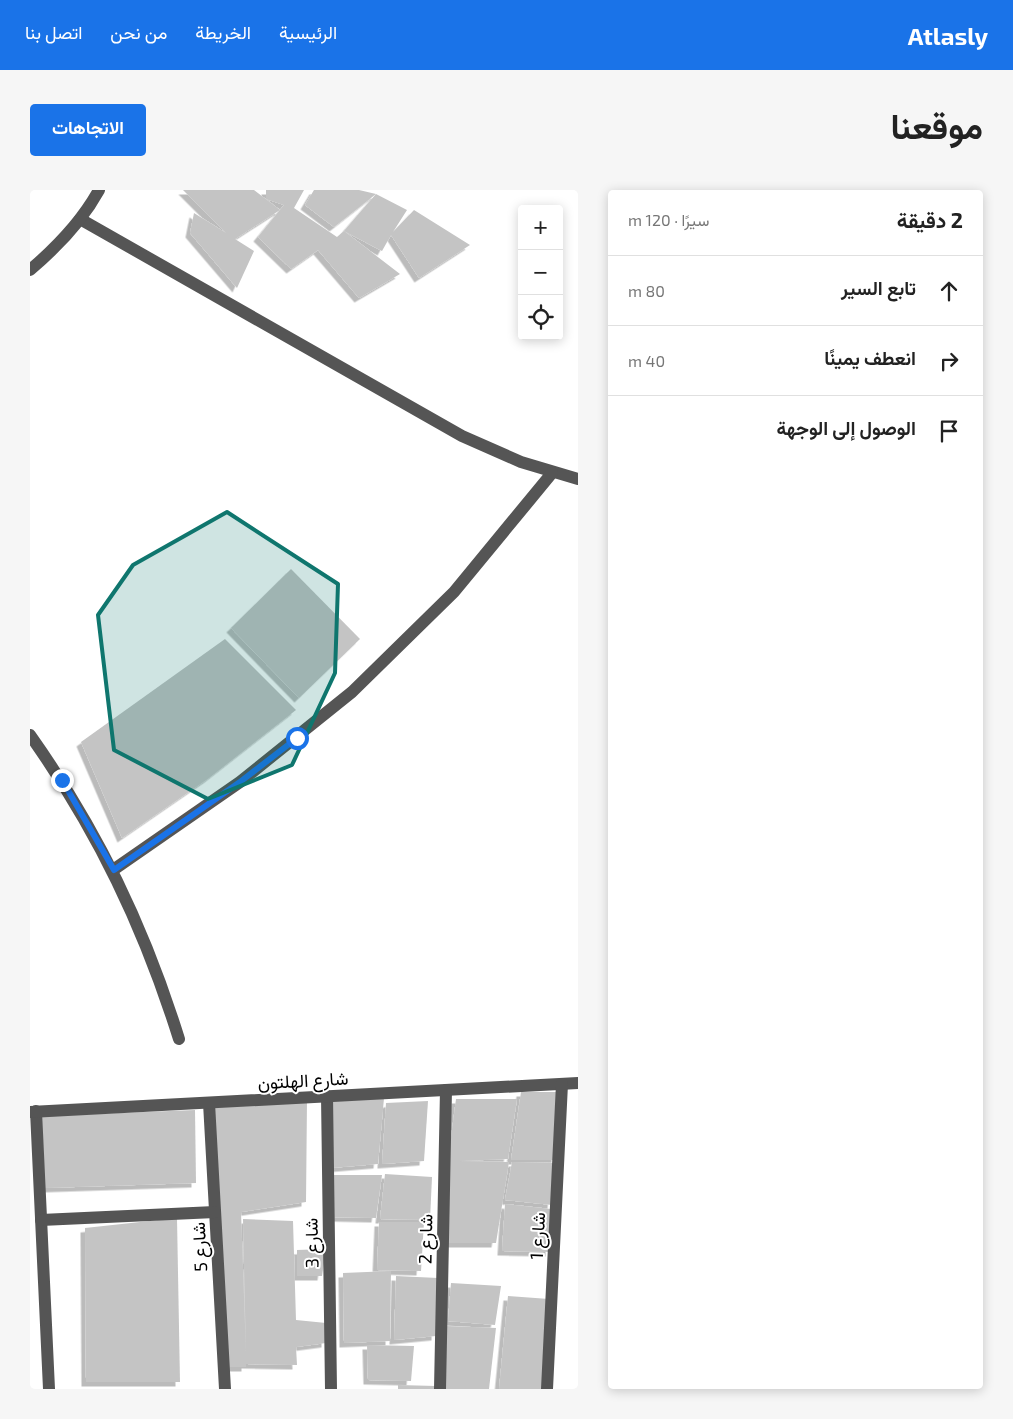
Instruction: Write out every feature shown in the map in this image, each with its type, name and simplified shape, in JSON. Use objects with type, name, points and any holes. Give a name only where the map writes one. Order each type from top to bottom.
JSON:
[{"type":"street","points":[[30,270],[64,238],[80,219],[99,190]]},
{"type":"street","points":[[80,219],[462,436],[521,462],[552,473],[578,479]]},
{"type":"street","points":[[114,870],[240,782],[352,692],[454,592],[552,473]]},
{"type":"street","points":[[30,735],[71,794],[114,870],[150,953],[179,1039]]},
{"type":"street","name":"شارع الهلتون","points":[[33,1112],[578,1083]]},
{"type":"street","name":"شارع 1","points":[[547,1389],[562,1084]]},
{"type":"street","name":"شارع 2","points":[[440,1389],[446,1090]]},
{"type":"street","name":"شارع 3","points":[[327,1096],[331,1389]]},
{"type":"street","name":"شارع 5","points":[[208,1103],[225,1389]]},
{"type":"street","points":[[33,1112],[41,1220],[49,1389]]},
{"type":"street","points":[[41,1220],[215,1212]]},
{"type":"highlighted area","points":[[227,512],[338,584],[335,673],[292,765],[208,799],[114,750],[98,615],[133,565]]},
{"type":"building","points":[[183,190],[254,190],[280,210],[235,239],[254,251],[237,288],[190,233],[194,213],[226,233]]},
{"type":"building","points":[[266,190],[304,190],[294,208],[337,237],[344,231],[400,274],[359,298],[318,250],[291,269],[258,237],[284,205],[266,199]]},
{"type":"building","points":[[314,190],[359,190],[376,194],[334,227],[305,205]]},
{"type":"building","points":[[376,194],[407,210],[393,232],[414,210],[470,245],[419,278],[391,235],[382,251],[344,231]]},
{"type":"building","points":[[291,569],[360,639],[299,698],[231,628]]},
{"type":"building","points":[[225,639],[296,710],[209,778],[122,838],[81,742]]},
{"type":"building","points":[[521,1092],[558,1092],[556,1160],[511,1160]]},
{"type":"building","points":[[384,1098],[378,1164],[331,1168],[332,1099]]},
{"type":"building","points":[[456,1099],[517,1099],[508,1159],[460,1161],[509,1162],[496,1243],[447,1243],[448,1161]]},
{"type":"building","points":[[307,1100],[306,1202],[241,1212],[246,1354],[243,1219],[293,1221],[296,1320],[326,1323],[326,1343],[296,1347],[297,1365],[246,1364],[246,1367],[227,1367],[213,1107]]},
{"type":"building","points":[[428,1101],[424,1161],[382,1164],[386,1103]]},
{"type":"building","points":[[195,1110],[196,1183],[45,1188],[42,1116]]},
{"type":"building","points":[[512,1162],[555,1163],[552,1205],[505,1200]]},
{"type":"building","points":[[385,1174],[432,1177],[430,1220],[380,1219]]},
{"type":"building","points":[[332,1175],[382,1175],[376,1218],[333,1217]]},
{"type":"building","points":[[505,1204],[551,1209],[550,1252],[502,1251]]},
{"type":"building","points":[[177,1218],[180,1382],[86,1382],[85,1228]]},
{"type":"building","points":[[379,1222],[424,1222],[421,1271],[377,1270]]},
{"type":"building","points":[[326,1249],[322,1276],[297,1276],[297,1250]]},
{"type":"building","points":[[391,1271],[390,1341],[344,1343],[343,1273]]},
{"type":"building","points":[[396,1276],[438,1278],[436,1336],[394,1340]]},
{"type":"building","points":[[451,1283],[501,1286],[495,1325],[448,1321]]},
{"type":"building","points":[[508,1296],[549,1299],[544,1389],[499,1389]]},
{"type":"building","points":[[446,1326],[496,1328],[489,1389],[443,1389]]},
{"type":"building","points":[[367,1345],[414,1346],[411,1381],[368,1380]]},
{"type":"building","points":[[398,1385],[436,1386],[435,1389],[398,1389]]},
{"type":"route","points":[[62,780],[114,870],[240,782],[297,738]]}]
